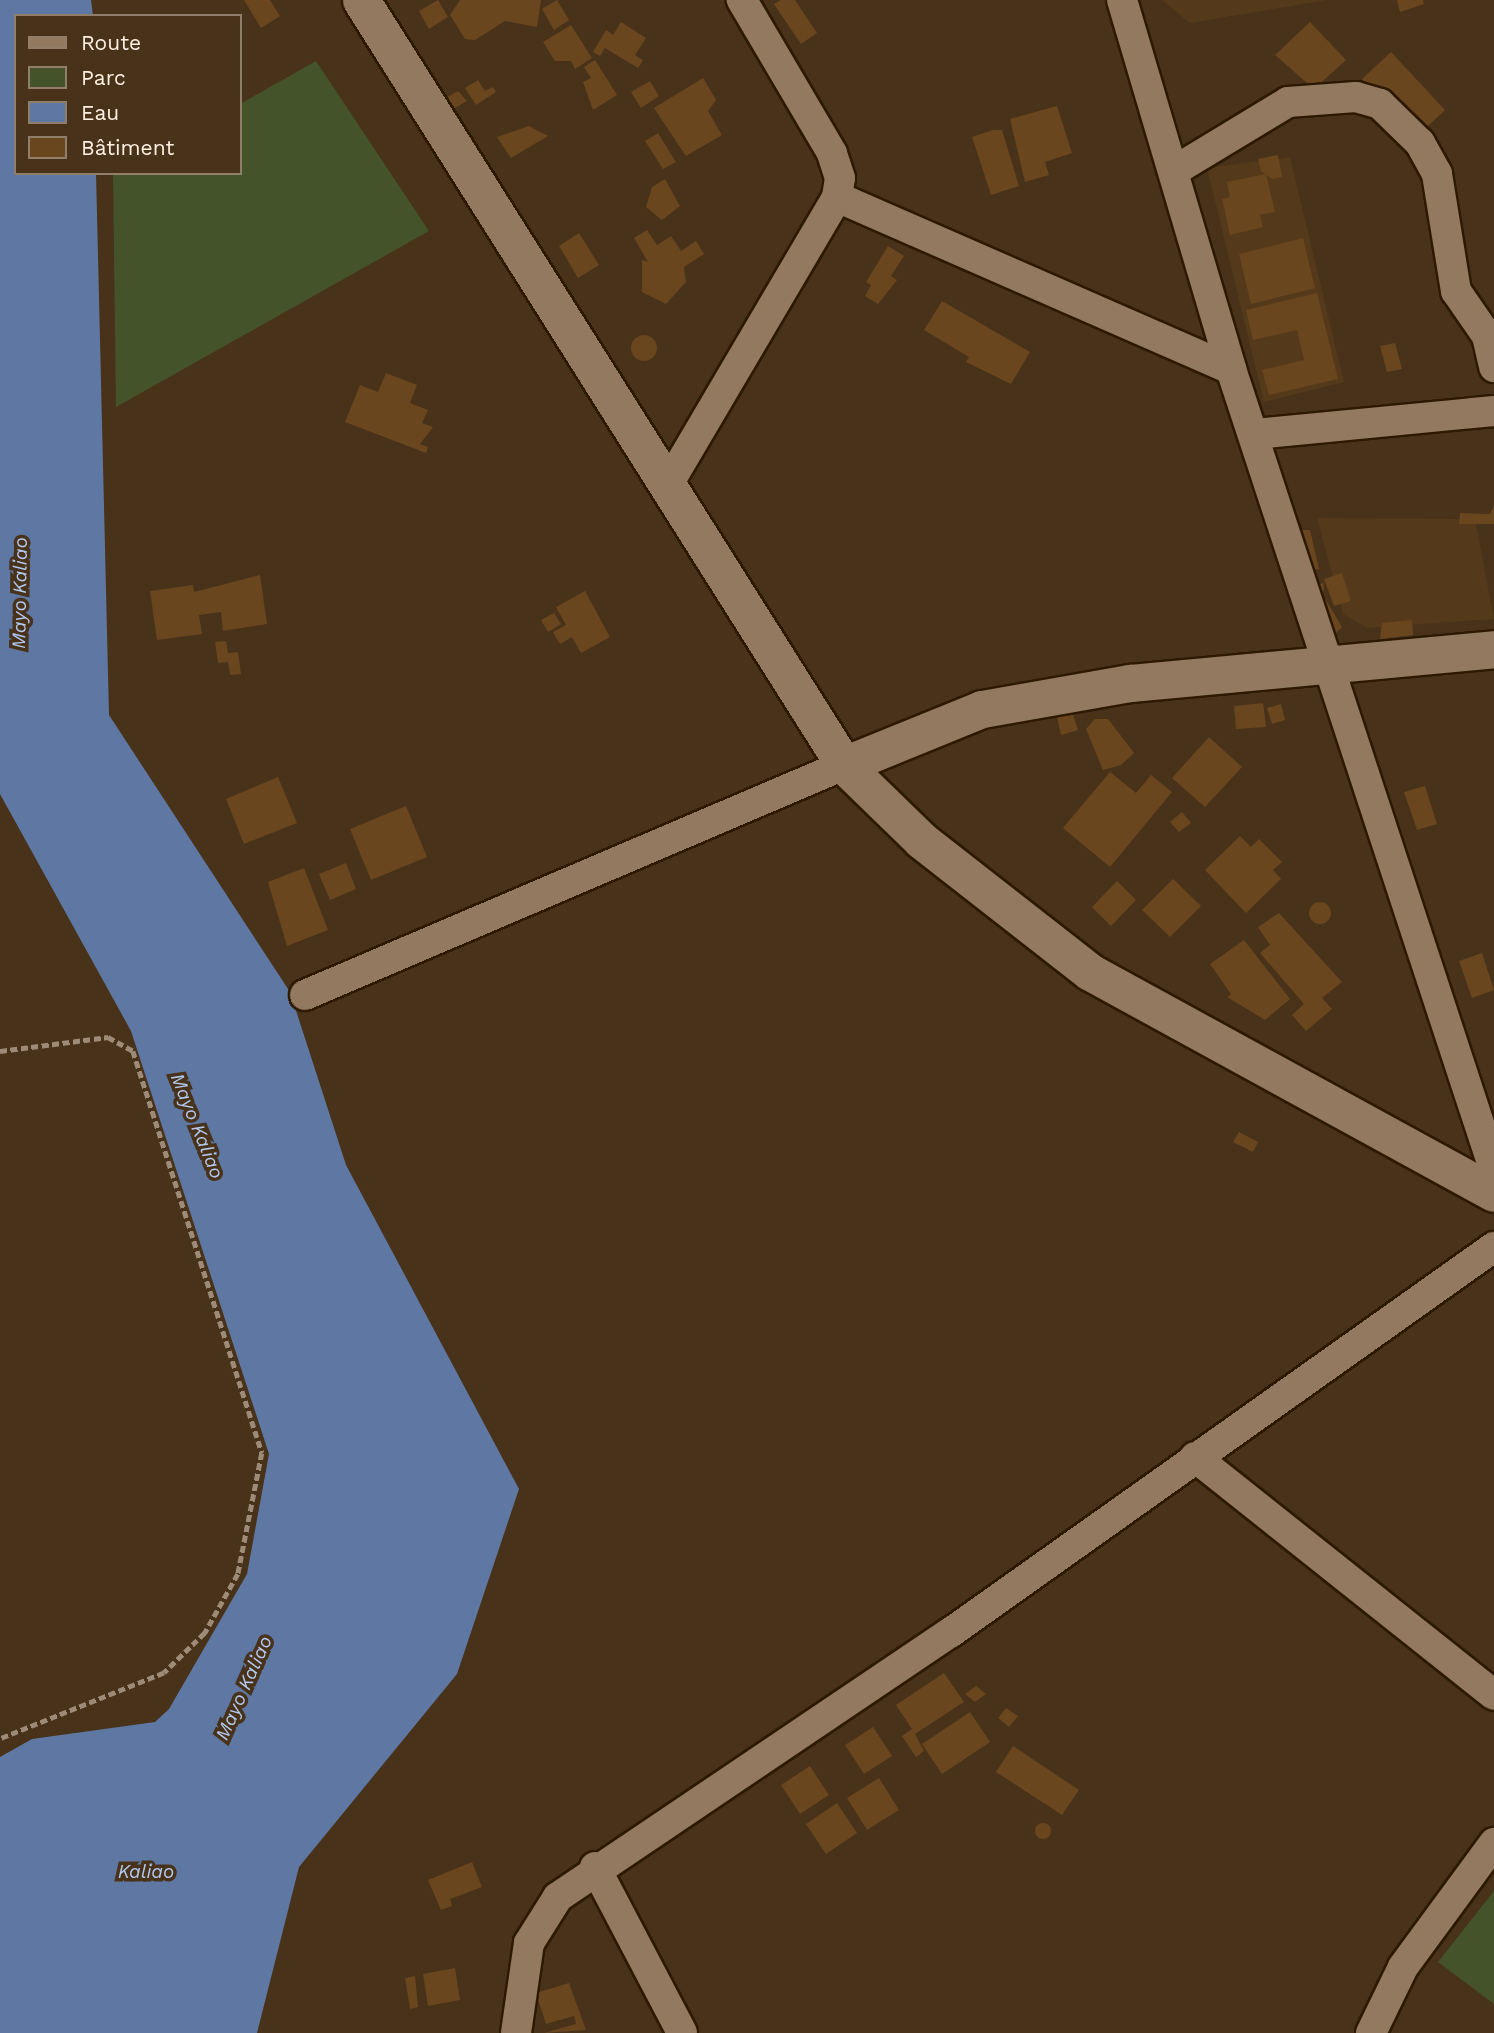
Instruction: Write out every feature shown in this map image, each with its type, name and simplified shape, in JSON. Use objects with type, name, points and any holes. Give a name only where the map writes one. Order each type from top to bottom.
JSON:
[{"type":"street","points":[[360,0],[844,765],[921,840],[1090,972],[1494,1192]]},
{"type":"street","points":[[667,486],[838,197],[841,178],[832,153],[742,0]]},
{"type":"street","points":[[1122,0],[1231,369],[1255,434],[1325,661],[1494,1169]]},
{"type":"street","points":[[1174,171],[1288,102],[1356,97],[1380,104],[1420,143],[1437,174],[1452,278],[1487,336],[1494,367]]},
{"type":"street","points":[[838,197],[1231,369]]},
{"type":"street","points":[[1255,434],[1494,411]]},
{"type":"street","points":[[305,995],[844,765],[982,709],[1130,683],[1325,661],[1494,649]]},
{"type":"street","points":[[516,2033],[529,1943],[558,1897],[595,1867],[950,1633],[1494,1247]]},
{"type":"street","points":[[1195,1457],[1494,1695]]},
{"type":"street","points":[[1371,2033],[1403,1967],[1494,1843]]},
{"type":"street","points":[[595,1867],[682,2033]]},
{"type":"path","points":[[0,1051],[96,1037],[124,1040],[133,1051],[262,1453],[238,1574],[205,1633],[164,1674],[0,1739]]},
{"type":"shaded area","points":[[1162,0],[1327,0],[1190,23]]},
{"type":"shaded area","points":[[1290,157],[1344,382],[1264,402],[1207,168]]},
{"type":"shaded area","points":[[1317,518],[1475,519],[1494,619],[1367,628],[1343,614]]},
{"type":"green space","points":[[316,61],[429,231],[116,407],[113,175],[242,175],[242,103]]},
{"type":"green space","points":[[1494,1891],[1494,2004],[1438,1962]]},
{"type":"water","name":"Kaliao","points":[[0,0],[91,0],[93,14],[14,14],[14,175],[96,175],[109,715],[290,992],[346,1165],[519,1489],[457,1674],[299,1867],[257,2033],[0,2033],[0,1757],[32,1739],[155,1722],[169,1709],[247,1574],[269,1454],[131,1031],[0,794]]},
{"type":"building","points":[[244,0],[270,0],[280,16],[261,28]]},
{"type":"building","points":[[438,0],[448,17],[429,29],[419,11]]},
{"type":"building","points":[[460,0],[541,0],[537,27],[505,21],[475,40],[465,39],[450,15]]},
{"type":"building","points":[[557,0],[569,20],[554,30],[542,9]]},
{"type":"building","points":[[781,0],[795,0],[817,33],[801,44],[774,4]]},
{"type":"building","points":[[1397,0],[1423,0],[1424,4],[1400,12]]},
{"type":"building","points":[[621,22],[646,38],[635,55],[643,60],[638,68],[605,48],[600,56],[593,52],[606,30],[613,35]]},
{"type":"building","points":[[1310,22],[1346,60],[1314,89],[1275,55]]},
{"type":"building","points":[[571,25],[592,58],[575,69],[571,61],[555,61],[543,42]]},
{"type":"building","points":[[1391,52],[1445,110],[1416,137],[1362,79]]},
{"type":"building","points":[[595,60],[617,95],[593,110],[583,82],[591,78],[584,67]]},
{"type":"building","points":[[703,78],[716,100],[708,111],[722,135],[686,156],[654,108]]},
{"type":"building","points":[[478,80],[485,91],[493,87],[496,92],[476,105],[465,88]]},
{"type":"building","points":[[650,81],[659,96],[641,108],[631,92]]},
{"type":"building","points":[[458,91],[467,101],[446,113],[441,101]]},
{"type":"building","points":[[1057,106],[1072,153],[1045,162],[1049,175],[1025,182],[1010,119]]},
{"type":"building","points":[[529,126],[548,136],[511,158],[497,137]]},
{"type":"building","points":[[1002,130],[1019,186],[991,195],[972,137]]},
{"type":"building","points":[[658,133],[676,162],[663,169],[645,141]]},
{"type":"building","points":[[1278,155],[1282,177],[1272,179],[1261,171],[1258,159]]},
{"type":"building","points":[[1266,174],[1275,212],[1260,215],[1263,227],[1230,235],[1222,199],[1230,197],[1227,182]]},
{"type":"building","points":[[665,179],[680,206],[662,220],[646,207],[652,187]]},
{"type":"building","points":[[647,230],[657,245],[671,236],[681,251],[696,241],[704,254],[684,267],[686,282],[666,304],[642,292],[642,260],[648,262],[634,238]]},
{"type":"building","points":[[579,233],[599,265],[578,278],[559,246]]},
{"type":"building","points":[[1303,238],[1315,288],[1251,304],[1239,254]]},
{"type":"building","points":[[888,246],[904,256],[891,276],[897,280],[878,304],[865,296],[871,285],[866,282]]},
{"type":"building","points":[[1317,293],[1338,379],[1269,395],[1262,370],[1304,360],[1297,330],[1253,340],[1246,310]]},
{"type":"building","points":[[942,301],[1030,352],[1011,384],[966,362],[969,357],[924,330]]},
{"type":"building","points":[[644,335],[653,339],[657,348],[653,357],[644,361],[635,357],[631,348],[635,339]]},
{"type":"building","points":[[1395,343],[1402,369],[1387,372],[1380,346]]},
{"type":"building","points":[[386,373],[417,385],[410,403],[428,410],[422,423],[433,427],[420,444],[428,447],[426,453],[345,422],[360,385],[378,392]]},
{"type":"building","points":[[1494,505],[1494,524],[1459,524],[1460,513],[1490,514]]},
{"type":"building","points":[[1293,530],[1310,530],[1319,569],[1302,573]]},
{"type":"building","points":[[1342,573],[1351,601],[1334,606],[1324,579]]},
{"type":"building","points":[[260,575],[267,624],[223,631],[221,612],[199,615],[202,634],[157,640],[150,591],[193,585],[194,592]]},
{"type":"building","points":[[1324,583],[1323,595],[1342,627],[1334,635],[1308,588]]},
{"type":"building","points":[[585,591],[610,637],[581,653],[572,637],[560,644],[553,632],[566,625],[556,607]]},
{"type":"building","points":[[554,613],[561,624],[548,632],[541,620]]},
{"type":"building","points":[[1412,620],[1413,635],[1380,639],[1382,623]]},
{"type":"building","points":[[226,641],[228,653],[238,652],[241,674],[230,675],[228,662],[218,663],[215,642]]},
{"type":"building","points":[[1263,703],[1266,727],[1236,729],[1234,706]]},
{"type":"building","points":[[1281,704],[1285,720],[1272,724],[1267,708]]},
{"type":"building","points":[[1072,712],[1078,730],[1061,735],[1057,717]]},
{"type":"building","points":[[1095,719],[1108,719],[1134,753],[1121,765],[1103,770],[1086,729]]},
{"type":"building","points":[[1209,737],[1242,767],[1205,807],[1172,778]]},
{"type":"building","points":[[1110,772],[1136,793],[1151,775],[1172,792],[1110,867],[1063,828]]},
{"type":"building","points":[[278,777],[297,823],[244,844],[226,799]]},
{"type":"building","points":[[1425,786],[1437,824],[1417,830],[1404,792]]},
{"type":"building","points":[[406,806],[427,857],[371,880],[350,829]]},
{"type":"building","points":[[1182,812],[1191,823],[1179,832],[1170,822]]},
{"type":"building","points":[[1240,836],[1251,847],[1259,839],[1282,862],[1273,870],[1281,879],[1246,913],[1205,870]]},
{"type":"building","points":[[346,863],[356,889],[330,900],[319,874]]},
{"type":"building","points":[[304,868],[328,930],[287,946],[268,882]]},
{"type":"building","points":[[1173,879],[1201,906],[1170,937],[1142,910]]},
{"type":"building","points":[[1117,881],[1136,900],[1111,926],[1092,907]]},
{"type":"building","points":[[1320,902],[1328,905],[1331,913],[1328,921],[1320,924],[1312,921],[1309,913],[1312,905]]},
{"type":"building","points":[[1279,913],[1342,982],[1322,998],[1332,1009],[1306,1031],[1292,1015],[1304,1004],[1260,953],[1270,945],[1258,927]]},
{"type":"building","points":[[1244,940],[1290,999],[1265,1020],[1227,997],[1231,994],[1210,964]]},
{"type":"building","points":[[1482,953],[1494,990],[1472,998],[1459,961]]},
{"type":"building","points":[[1239,1132],[1258,1142],[1253,1152],[1233,1142]]},
{"type":"building","points":[[944,1673],[964,1702],[915,1734],[924,1751],[916,1757],[902,1736],[912,1729],[896,1705]]},
{"type":"building","points":[[976,1686],[986,1694],[975,1702],[965,1694]]},
{"type":"building","points":[[1006,1708],[1018,1716],[1009,1727],[998,1718]]},
{"type":"building","points":[[970,1712],[990,1742],[942,1774],[922,1744]]},
{"type":"building","points":[[873,1727],[892,1756],[864,1774],[845,1745]]},
{"type":"building","points":[[1013,1746],[1079,1790],[1062,1815],[996,1772]]},
{"type":"building","points":[[810,1766],[829,1795],[800,1814],[781,1785]]},
{"type":"building","points":[[879,1778],[899,1810],[867,1830],[847,1798]]},
{"type":"building","points":[[837,1803],[857,1833],[826,1854],[806,1824]]},
{"type":"building","points":[[1043,1823],[1049,1825],[1049,1837],[1043,1839],[1037,1837],[1035,1831],[1037,1825]]},
{"type":"building","points":[[472,1862],[482,1887],[450,1899],[452,1906],[441,1910],[428,1880]]},
{"type":"building","points":[[455,1968],[460,2000],[428,2006],[423,1974]]},
{"type":"building","points":[[415,1976],[418,2007],[410,2009],[405,1978]]},
{"type":"building","points":[[569,1983],[586,2030],[544,2033],[576,2024],[574,2016],[546,2024],[536,1993]]},
{"type":"water label","name":"Mayo Kaliao","points":[[20,593]]},
{"type":"water label","name":"Mayo Kaliao","points":[[197,1126]]},
{"type":"water label","name":"Mayo Kaliao","points":[[244,1688]]}]
